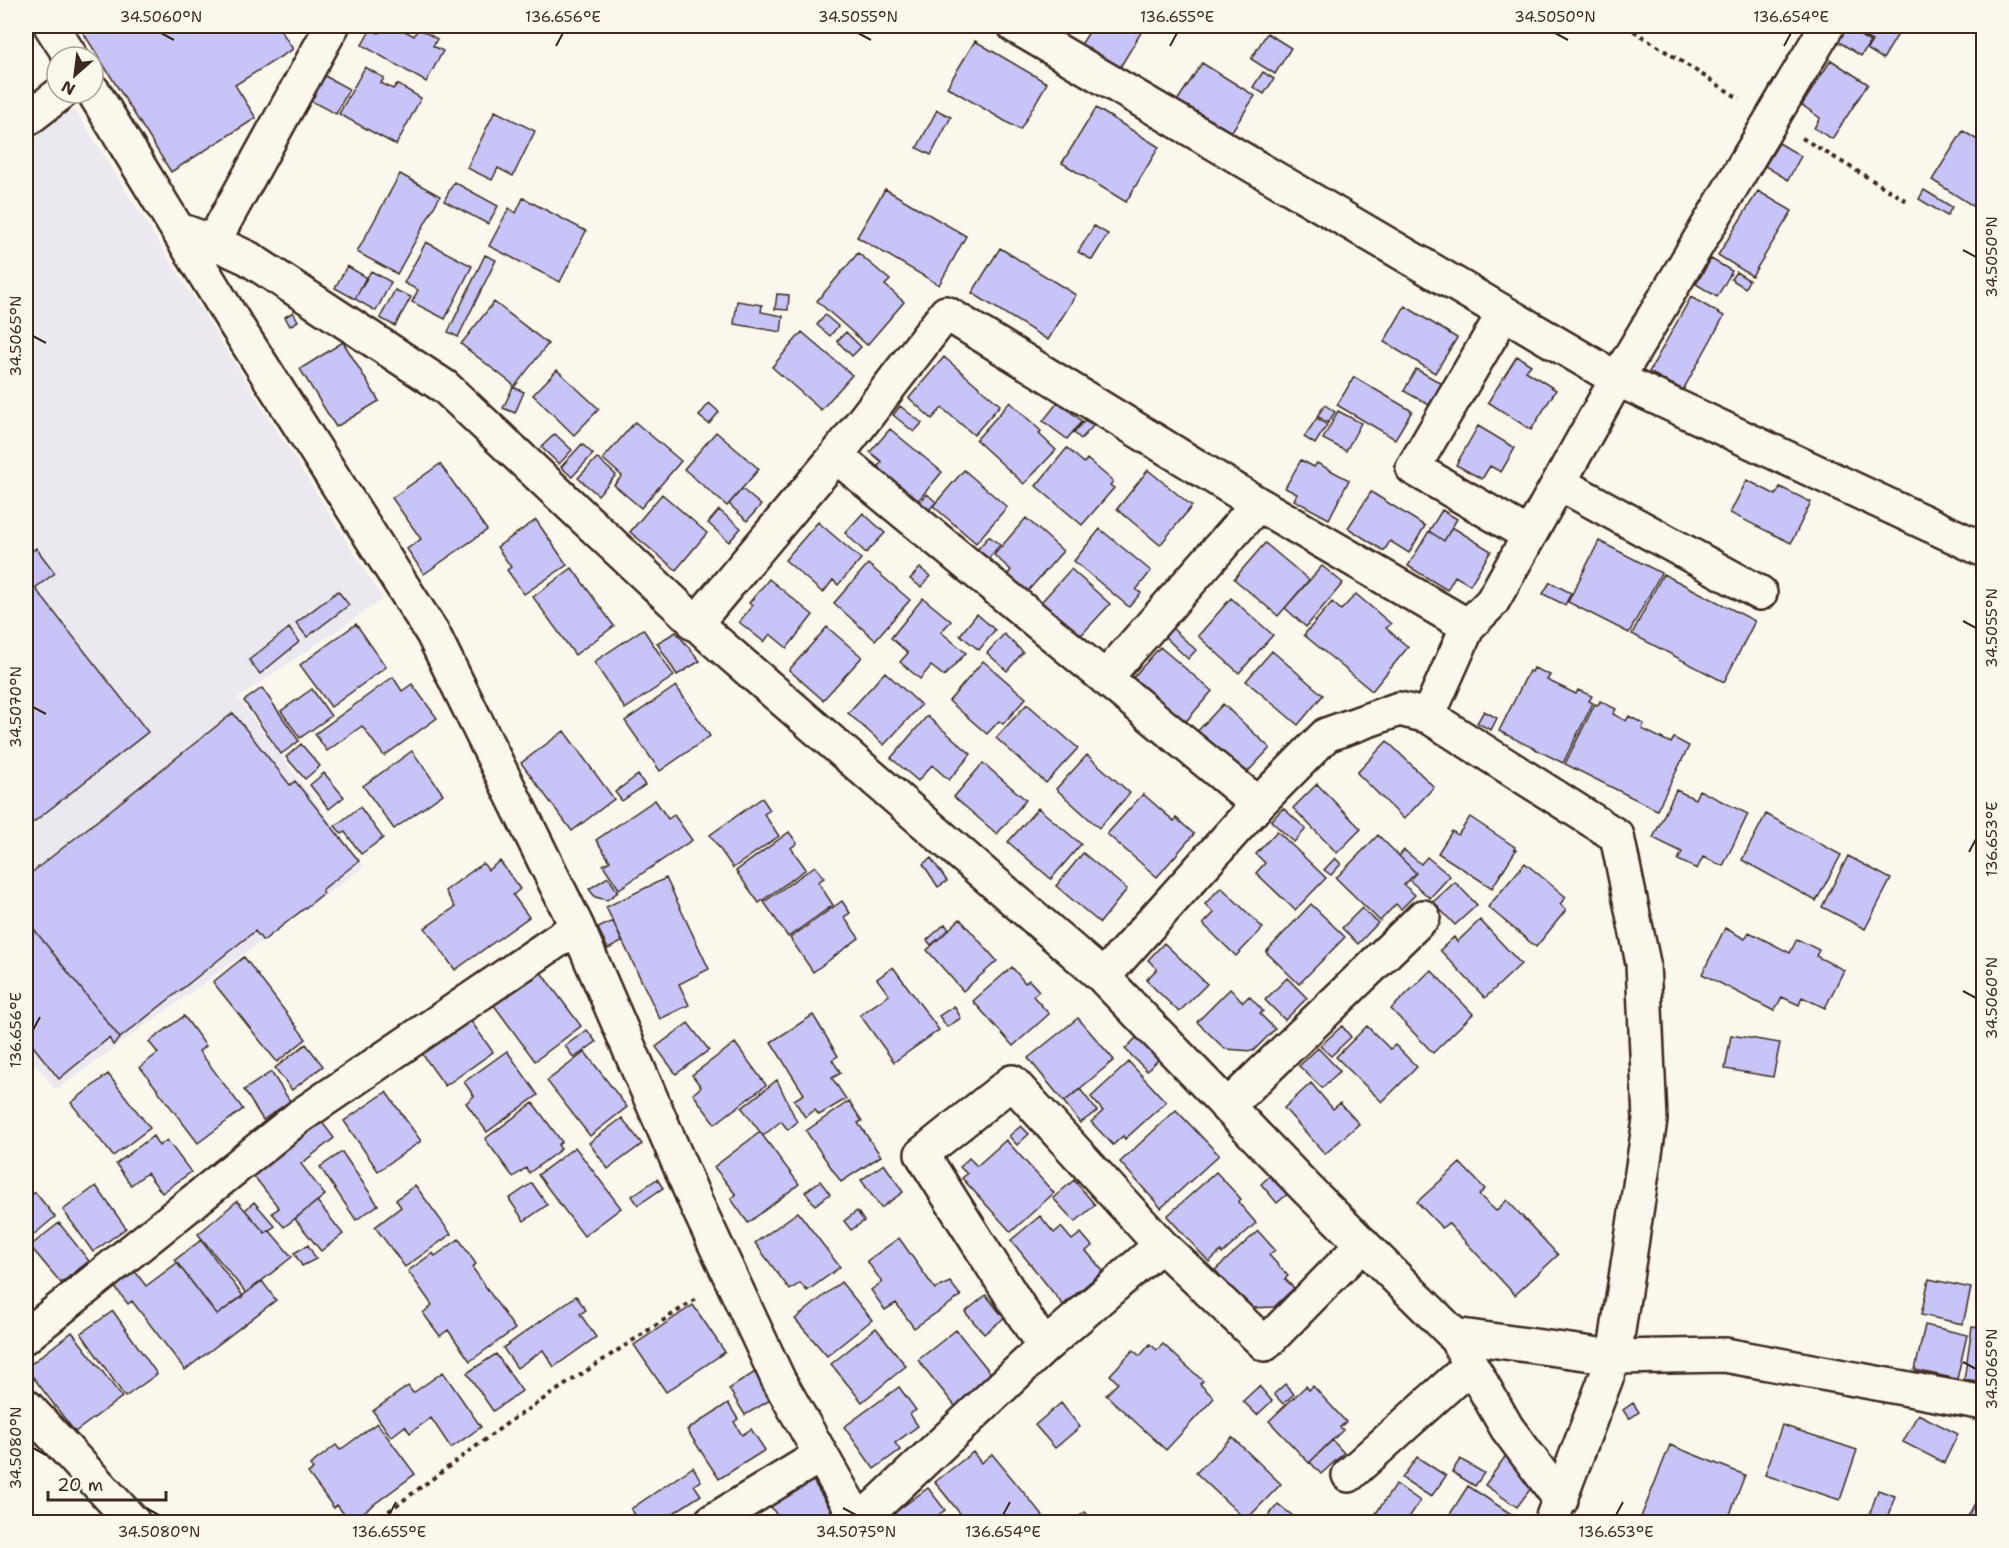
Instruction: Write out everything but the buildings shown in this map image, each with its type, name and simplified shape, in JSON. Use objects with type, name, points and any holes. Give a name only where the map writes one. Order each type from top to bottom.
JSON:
[{"type":"street","points":[[51,26],[63,45]]},
{"type":"street","points":[[213,242],[332,26]]},
{"type":"street","points":[[1015,26],[1617,379],[1983,550]]},
{"type":"street","points":[[1428,716],[1468,627],[1492,602],[1617,379],[1827,26]]},
{"type":"street","points":[[26,120],[45,105]]},
{"type":"street","points":[[102,105],[177,229],[433,634],[577,927],[696,1203],[778,1379],[859,1522],[1044,1347],[1161,1245]]},
{"type":"street","points":[[177,229],[248,258],[445,387],[695,624],[1103,977],[1227,1107],[1454,1335],[1556,1511]]},
{"type":"street","points":[[695,624],[836,456],[946,313],[1258,504],[1468,627]]},
{"type":"street","points":[[1504,313],[1413,468],[1529,535]]},
{"type":"street","points":[[836,456],[1258,804]]},
{"type":"street","points":[[1558,483],[1760,593]]},
{"type":"street","points":[[1106,678],[1258,504]]},
{"type":"street","points":[[1103,977],[1258,804],[1326,735],[1400,709],[1428,716],[1617,836],[1643,963],[1650,1120],[1614,1357],[1556,1511]]},
{"type":"street","points":[[1227,1107],[1423,917]]},
{"type":"street","points":[[26,1336],[300,1116],[577,927]]},
{"type":"street","points":[[1044,1347],[922,1154],[1012,1082],[1161,1245],[1265,1344],[1363,1244]]},
{"type":"street","points":[[1454,1335],[1614,1357],[1725,1355],[1983,1403]]},
{"type":"street","points":[[1349,1475],[1471,1365]]},
{"type":"street","points":[[26,1406],[133,1522]]},
{"type":"street","points":[[711,1522],[821,1455]]},
{"type":"path","points":[[374,1522],[513,1419],[730,1276]]},
{"type":"shaded area","points":[[61,107],[77,113],[383,599],[238,698],[364,867],[56,1090],[26,1052],[26,134]]}]
